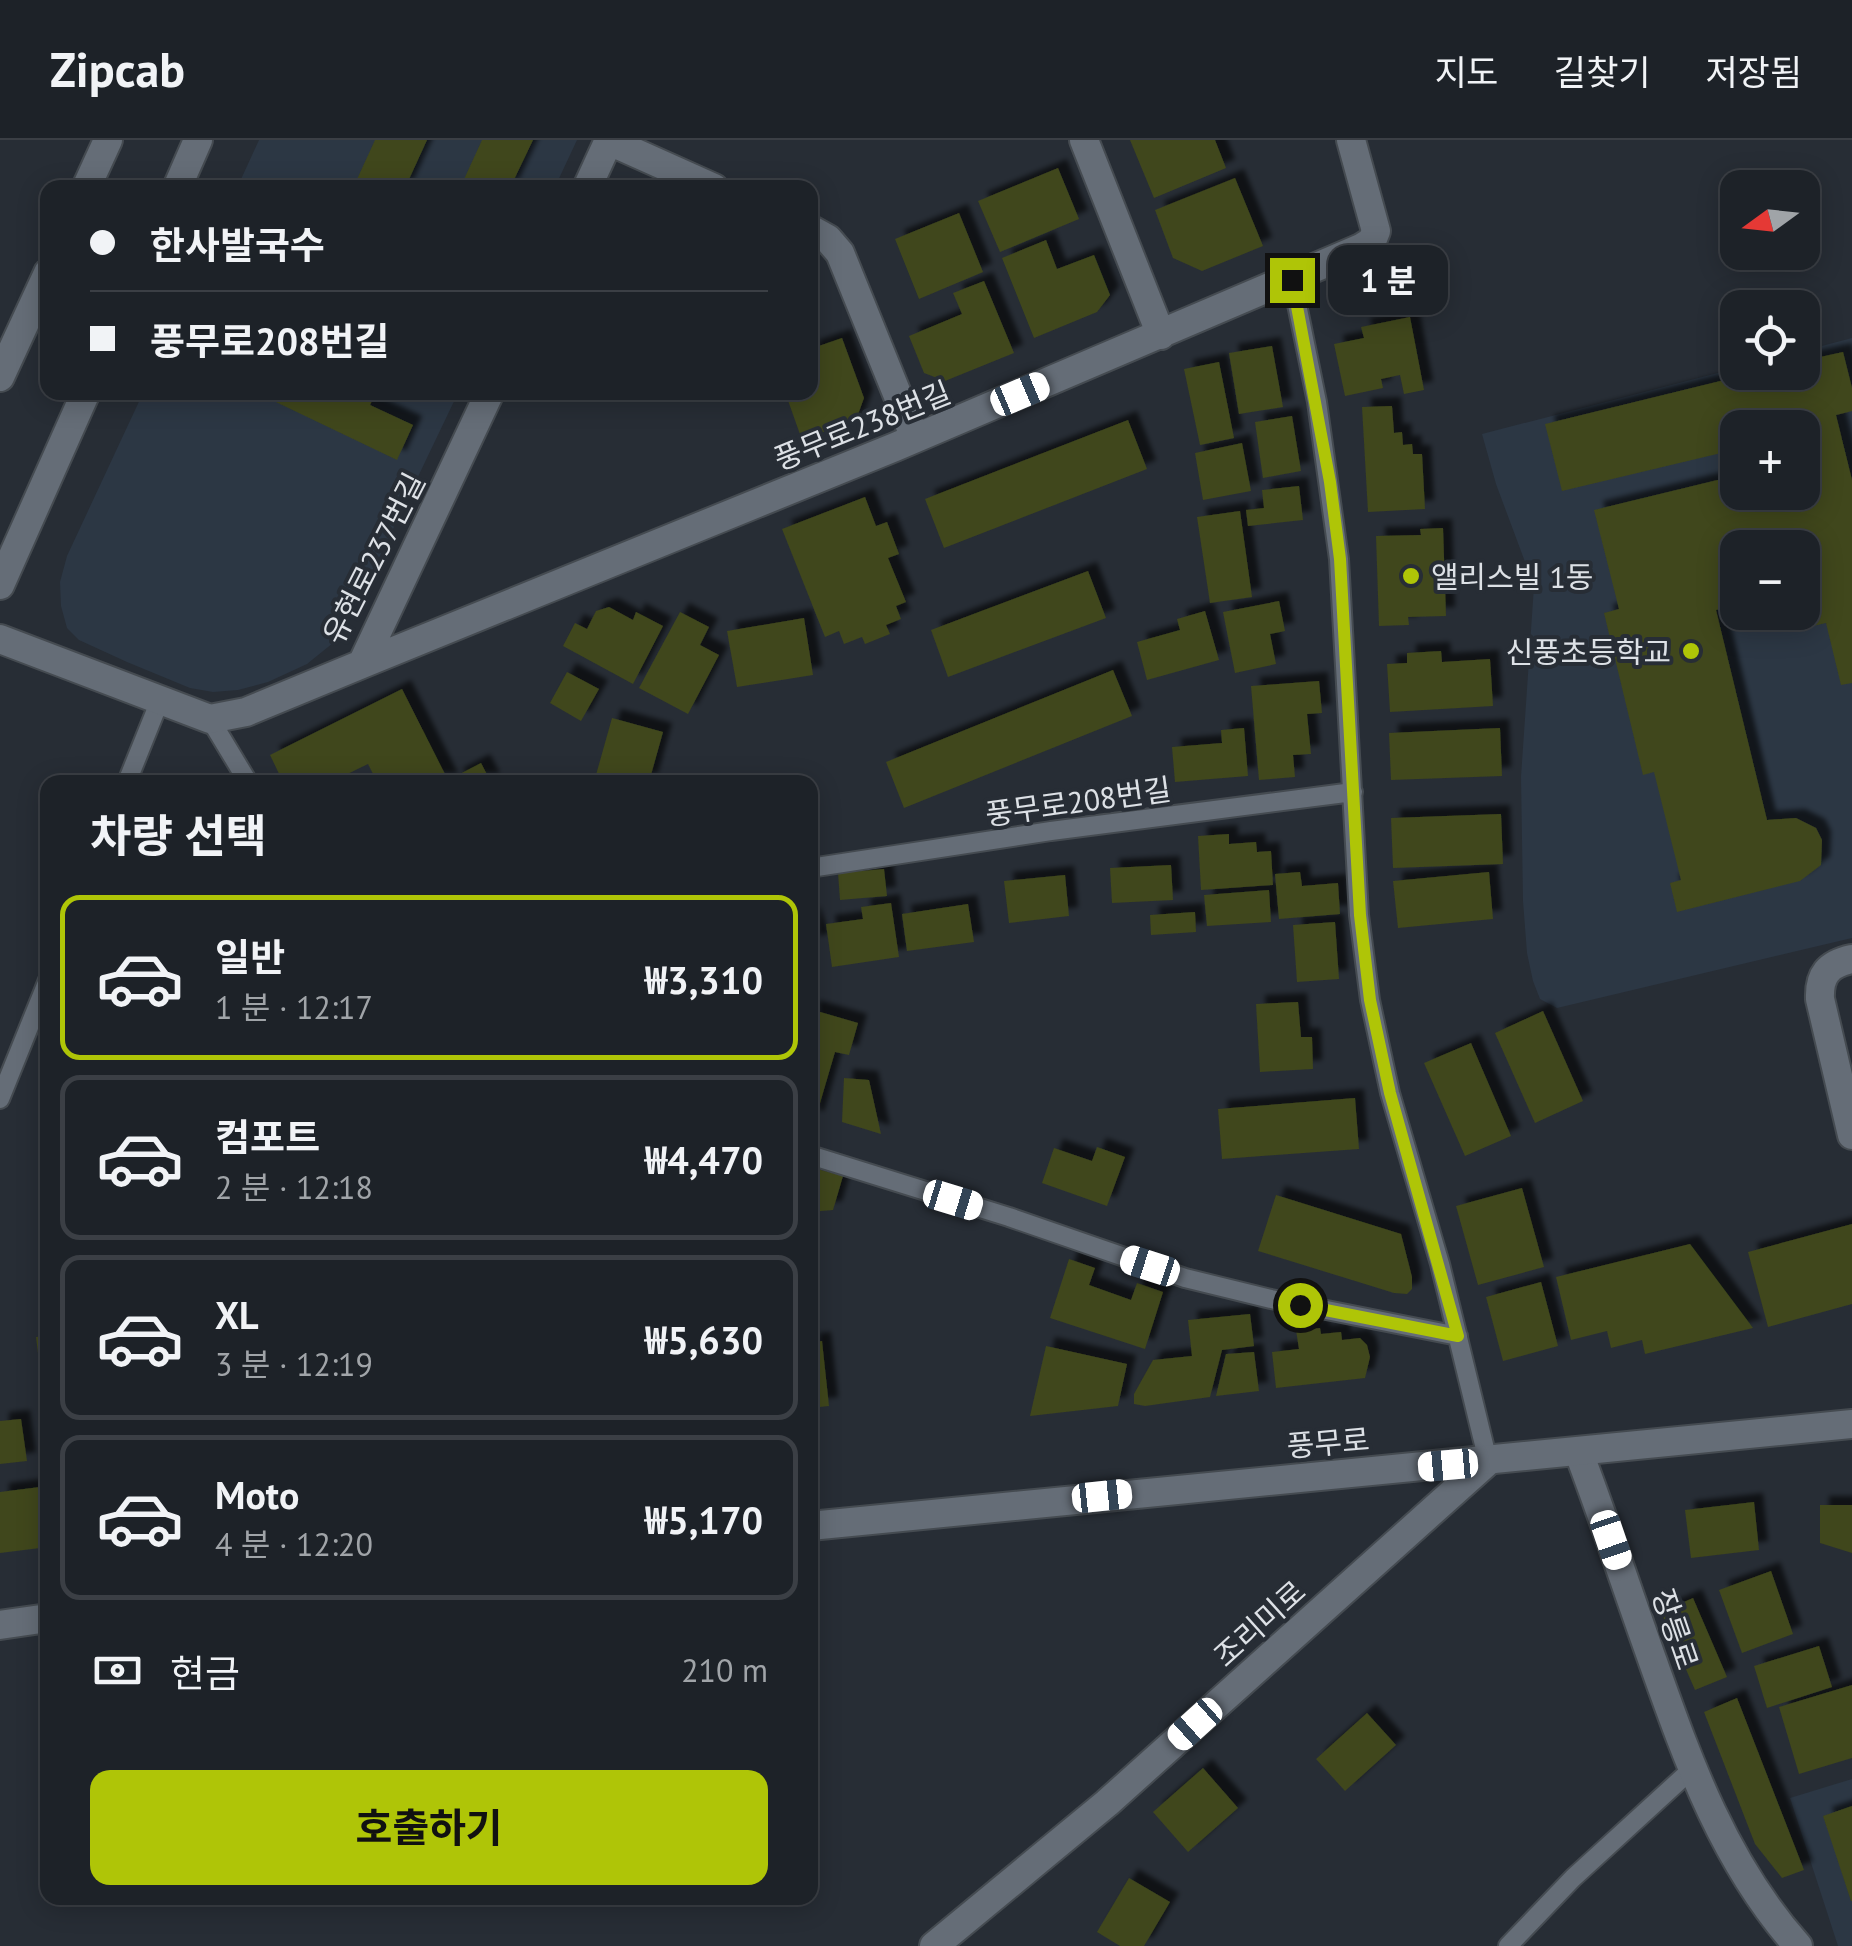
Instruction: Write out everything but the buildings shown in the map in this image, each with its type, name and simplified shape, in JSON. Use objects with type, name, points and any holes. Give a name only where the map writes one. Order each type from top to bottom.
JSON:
[{"type":"street","points":[[90,180],[108,140]]},
{"type":"street","points":[[180,180],[198,140]]},
{"type":"street","points":[[591,180],[609,140],[696,180]]},
{"type":"street","points":[[1084,140],[1160,335]]},
{"type":"street","name":"풍무로238번길","points":[[362,664],[915,438],[1361,248],[1372,241],[1376,231],[1352,140]]},
{"type":"street","points":[[818,233],[840,253],[915,438]]},
{"type":"street","points":[[0,377],[40,290]]},
{"type":"street","points":[[0,585],[82,400]]},
{"type":"street","name":"유현로237번길","points":[[210,719],[246,712],[362,664],[486,400]]},
{"type":"street","points":[[0,639],[210,719]]},
{"type":"street","points":[[1852,959],[1827,969],[1820,982],[1820,999],[1852,1135]]},
{"type":"street","name":"풍무로","points":[[818,1525],[1852,1424]]},
{"type":"street","name":"장릉로","points":[[1579,1453],[1691,1770],[1736,1861],[1769,1914],[1798,1946]]},
{"type":"street","name":"조리미로","points":[[934,1946],[1107,1803],[1488,1461]]},
{"type":"street","points":[[0,1625],[40,1619]]},
{"type":"lane","points":[[1292,280],[1330,482],[1340,559],[1363,958],[1377,1039],[1488,1461]]},
{"type":"lane","points":[[129,775],[160,700]]},
{"type":"lane","points":[[210,719],[244,775]]},
{"type":"lane","name":"풍무로208번길","points":[[818,867],[1051,831],[1353,792]]},
{"type":"lane","points":[[0,1099],[40,1000]]},
{"type":"lane","points":[[818,1157],[1010,1217],[1185,1278],[1458,1336]]},
{"type":"lane","points":[[1508,1946],[1573,1878],[1691,1770]]},
{"type":"shaded area","points":[[259,140],[577,140],[558,180],[241,180]]},
{"type":"shaded area","name":"신풍초등학교","points":[[1852,338],[1852,938],[1557,1008],[1540,999],[1527,953],[1521,777],[1534,586],[1482,434],[1720,372],[1720,390],[1820,390],[1820,346]]},
{"type":"shaded area","points":[[140,400],[455,400],[361,596],[333,643],[307,664],[268,682],[213,692],[190,688],[79,640],[67,628],[61,606],[60,582],[67,556]]},
{"type":"shaded area","points":[[1852,1779],[1852,1946],[1838,1946],[1790,1798]]},
{"type":"place","name":"앨리스빌 1동","points":[[1411,576]]},
{"type":"place","name":"신풍초등학교","points":[[1691,651]]},
{"type":"route","points":[[1292,280],[1317,402],[1340,559],[1363,958],[1390,1093],[1458,1336],[1300,1305]]}]
